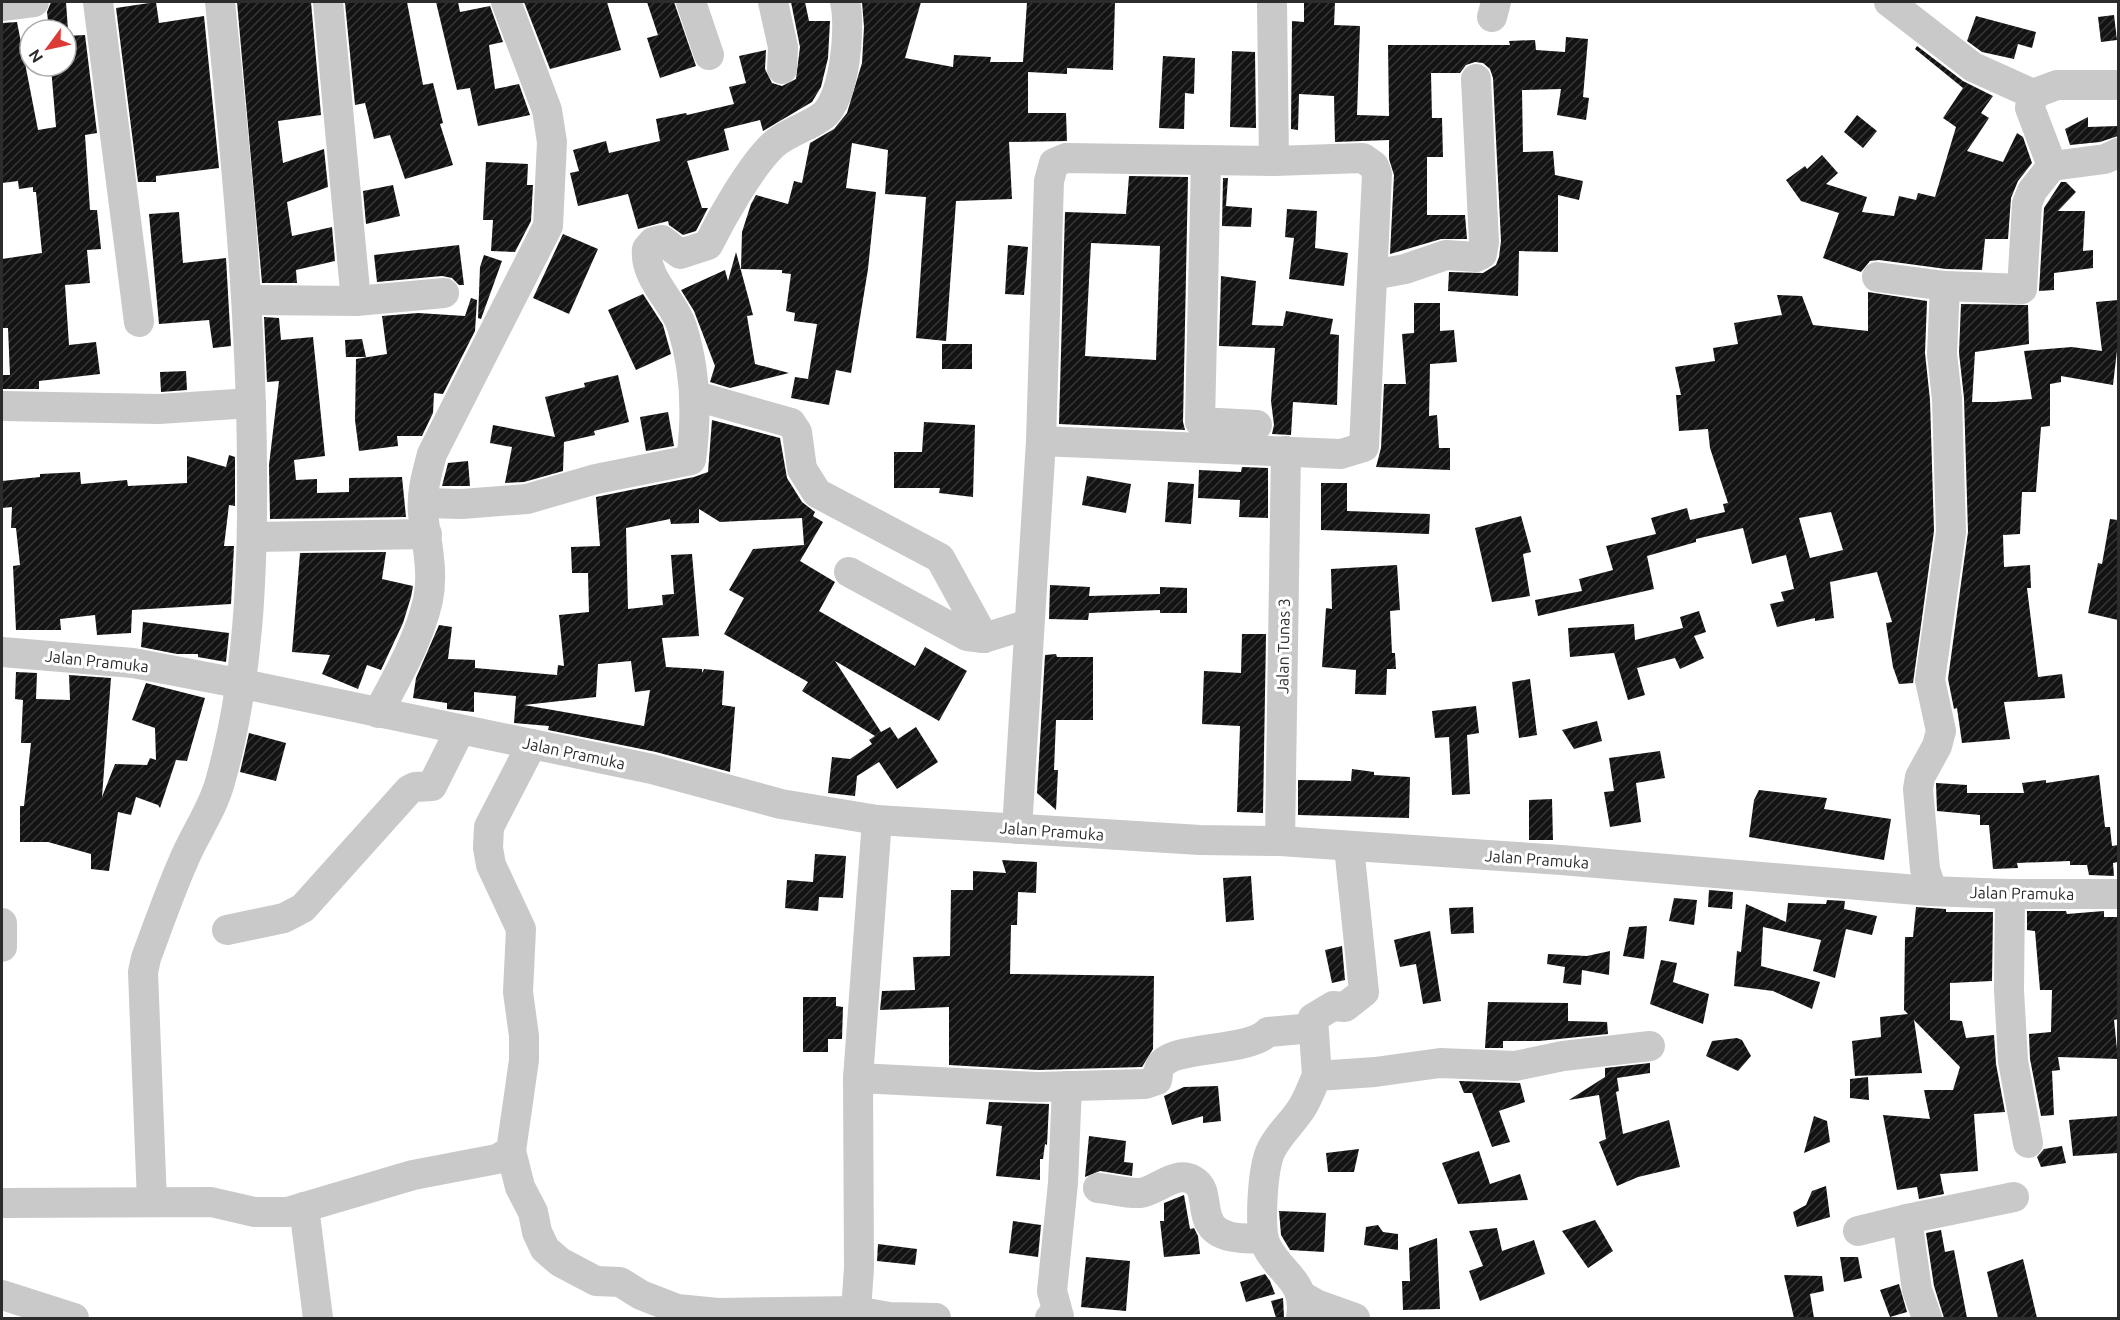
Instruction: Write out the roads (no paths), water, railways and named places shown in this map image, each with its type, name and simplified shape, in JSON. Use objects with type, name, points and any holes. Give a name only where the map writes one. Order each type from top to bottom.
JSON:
[{"type":"street","points":[[2,6],[34,2]]},
{"type":"street","points":[[98,2],[139,322]]},
{"type":"street","points":[[152,1202],[143,972],[146,958],[183,861],[220,785],[243,684],[252,537],[251,403],[244,248],[220,2]]},
{"type":"street","points":[[328,2],[356,301]]},
{"type":"street","points":[[378,713],[406,660],[428,599],[429,549],[424,503],[426,478],[432,454],[548,226],[552,150],[547,110],[506,2]]},
{"type":"street","points":[[691,2],[709,56]]},
{"type":"street","points":[[773,2],[783,47],[782,69]]},
{"type":"street","points":[[424,503],[462,504],[527,499],[596,479],[691,460],[696,396],[682,326],[648,265],[647,249],[653,242],[662,240],[680,254],[708,245],[724,214],[772,146],[824,115],[834,103],[841,86],[848,29],[845,2]]},
{"type":"street","points":[[1272,2],[1274,161]]},
{"type":"street","points":[[1896,7],[1973,67],[2033,94],[2057,85],[2118,86]]},
{"type":"street","points":[[1373,275],[1446,255],[1476,257],[1482,254],[1484,242],[1476,79]]},
{"type":"street","points":[[2033,94],[2030,108],[2052,166]]},
{"type":"street","points":[[1877,278],[1945,286],[2022,289],[2026,204],[2032,191],[2052,166],[2105,159],[2118,153]]},
{"type":"street","points":[[1017,829],[1041,441],[1049,181],[1054,164],[1066,158],[1274,161],[1363,158],[1374,166],[1377,174],[1364,447],[1341,454],[1041,441]]},
{"type":"street","points":[[1206,160],[1200,422],[1257,425]]},
{"type":"street","points":[[1932,891],[1925,869],[1918,789],[1920,777],[1937,746],[1941,732],[1930,680],[1951,532],[1947,399],[1942,354],[1945,286]]},
{"type":"street","points":[[247,300],[356,301],[444,293]]},
{"type":"street","points":[[696,396],[791,423],[796,427],[802,469],[817,493],[940,558],[984,638]]},
{"type":"street","points":[[2,406],[159,409],[251,403]]},
{"type":"street","name":"Jalan Tunas 3","points":[[1280,841],[1286,452]]},
{"type":"street","points":[[252,537],[427,534]]},
{"type":"street","points":[[849,572],[971,638],[984,638],[1029,624]]},
{"type":"street","name":"Jalan Pramuka","points":[[2,652],[133,663],[243,684],[652,769],[781,804],[877,820],[1200,840],[1280,841],[1561,860],[1932,891],[2118,894]]},
{"type":"street","points":[[227,930],[284,918],[303,908],[409,790],[432,786],[460,730]]},
{"type":"street","points":[[532,744],[489,827],[488,848],[491,865],[521,929],[519,992],[524,1060],[511,1151],[520,1186],[533,1212],[537,1232],[545,1248],[560,1262],[596,1281],[620,1282],[640,1307],[708,1312],[856,1311],[889,1318],[936,1318]]},
{"type":"street","points":[[856,1311],[859,1268],[858,1078],[877,820]]},
{"type":"street","points":[[1349,847],[1364,992],[1345,1006],[1333,1006],[1313,1018],[1317,1076],[1303,1106],[1269,1154],[1263,1238],[1271,1254],[1296,1283],[1302,1307],[1316,1304],[1355,1318]]},
{"type":"street","points":[[2010,894],[2009,990],[2013,1061],[2028,1143]]},
{"type":"street","points":[[2,922],[2,947]]},
{"type":"street","points":[[858,1078],[1067,1086],[1154,1083],[1160,1067],[1170,1057],[1226,1048],[1262,1039],[1268,1032],[1313,1028]]},
{"type":"street","points":[[1317,1076],[1375,1072],[1440,1063],[1515,1066],[1563,1056],[1650,1046]]},
{"type":"street","points":[[1056,1318],[1052,1291],[1063,1183],[1067,1086]]},
{"type":"street","points":[[2,1203],[211,1202],[254,1212],[288,1212],[413,1175],[497,1159],[511,1151]]},
{"type":"street","points":[[1098,1188],[1141,1192],[1171,1179],[1186,1177],[1195,1180],[1200,1188],[1205,1215],[1212,1227],[1225,1236],[1244,1240],[1263,1238]]},
{"type":"street","points":[[1858,1231],[2014,1197]]},
{"type":"street","points":[[304,1207],[318,1318]]},
{"type":"street","points":[[1907,1219],[1917,1290],[1927,1318]]},
{"type":"street","points":[[2,1295],[74,1318]]}]
